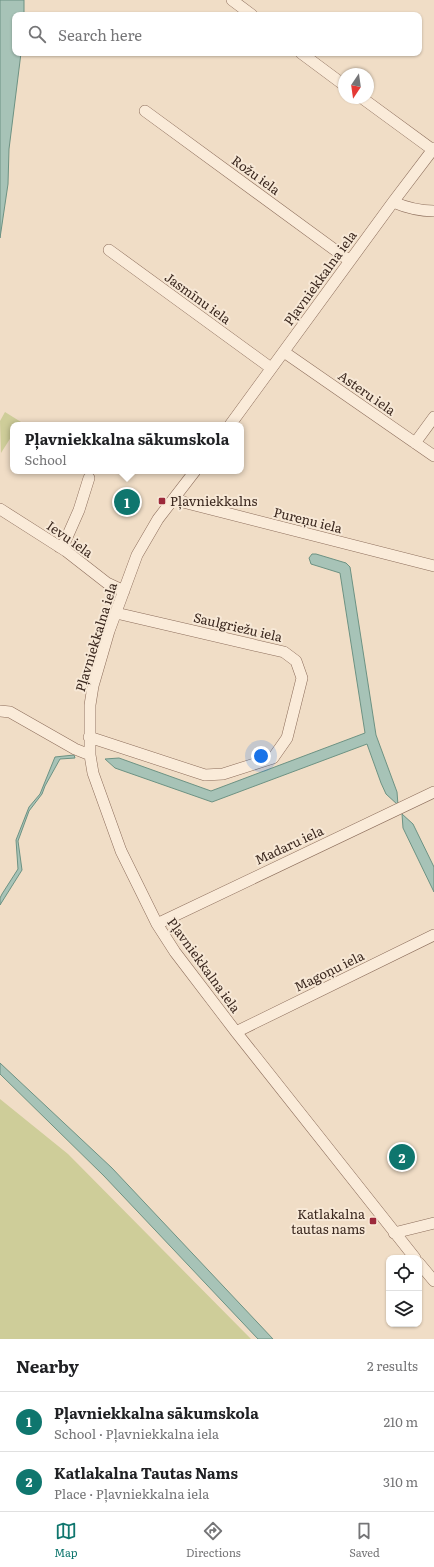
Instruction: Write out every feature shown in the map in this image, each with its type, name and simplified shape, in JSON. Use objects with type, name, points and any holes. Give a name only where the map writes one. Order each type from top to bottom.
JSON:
[{"type":"street","points":[[232,0],[248,12]]},
{"type":"street","points":[[305,56],[338,81]]},
{"type":"street","points":[[370,104],[433,149]]},
{"type":"street","name":"Rožu iela","points":[[145,111],[350,261]]},
{"type":"street","name":"Pļavniekkalna iela","points":[[232,422],[270,368],[284,352],[433,149]]},
{"type":"street","points":[[393,202],[408,208],[434,211]]},
{"type":"street","name":"Jasmīnu iela","points":[[109,250],[270,368]]},
{"type":"street","name":"Asteru iela","points":[[284,352],[434,456]]},
{"type":"street","points":[[415,443],[434,417]]},
{"type":"street","name":"Pļavniekkalna iela","points":[[193,474],[158,519],[137,555],[116,613],[93,686],[90,705],[89,737],[93,773],[121,852],[157,924],[236,1032],[412,1255]]},
{"type":"street","points":[[59,547],[64,544],[79,510],[89,478]]},
{"type":"street","name":"Pureņu iela","points":[[175,497],[183,502],[434,566]]},
{"type":"street","name":"Ievu iela","points":[[0,509],[59,547],[108,583],[124,591]]},
{"type":"street","name":"Saulgriežu iela","points":[[89,737],[205,775],[223,774],[273,758],[287,738],[302,678],[296,661],[284,652],[116,613]]},
{"type":"street","points":[[0,711],[10,712],[75,749],[90,755]]},
{"type":"street","name":"Madaru iela","points":[[157,924],[434,792]]},
{"type":"street","name":"Magoņu iela","points":[[236,1032],[434,935]]},
{"type":"street","points":[[394,1233],[434,1224]]},
{"type":"street","points":[[422,1267],[434,1281]]},
{"type":"shaded area","points":[[0,0],[24,0],[24,12],[12,12],[12,56],[21,56],[9,149],[8,184],[0,238]]},
{"type":"shaded area","points":[[5,412],[21,422],[10,422],[10,439],[1,453],[0,421]]},
{"type":"shaded area","points":[[312,554],[346,563],[350,567],[376,735],[397,792],[398,805],[386,794],[367,744],[212,802],[115,768],[105,759],[119,758],[211,791],[365,733],[340,573],[311,564],[309,558]]},
{"type":"shaded area","points":[[74,755],[75,758],[60,759],[42,794],[29,811],[18,841],[22,870],[0,905],[0,898],[2,894],[18,869],[16,840],[29,807],[40,794],[55,757]]},
{"type":"shaded area","points":[[402,814],[413,824],[434,867],[434,892],[403,828]]},
{"type":"shaded area","points":[[0,1063],[112,1168],[273,1339],[258,1339],[104,1176],[0,1074]]},
{"type":"shaded area","points":[[0,1099],[68,1154],[251,1339],[0,1339]]},
{"type":"place","name":"Pļavniekkalns","points":[[162,501]]},
{"type":"place","name":"Pļavniekkalna sākumskola","points":[[127,502]]},
{"type":"place","name":"Katlakalna Tautas Nams","points":[[402,1157]]},
{"type":"place","name":"Katlakalna tautas nams","points":[[373,1221]]}]
